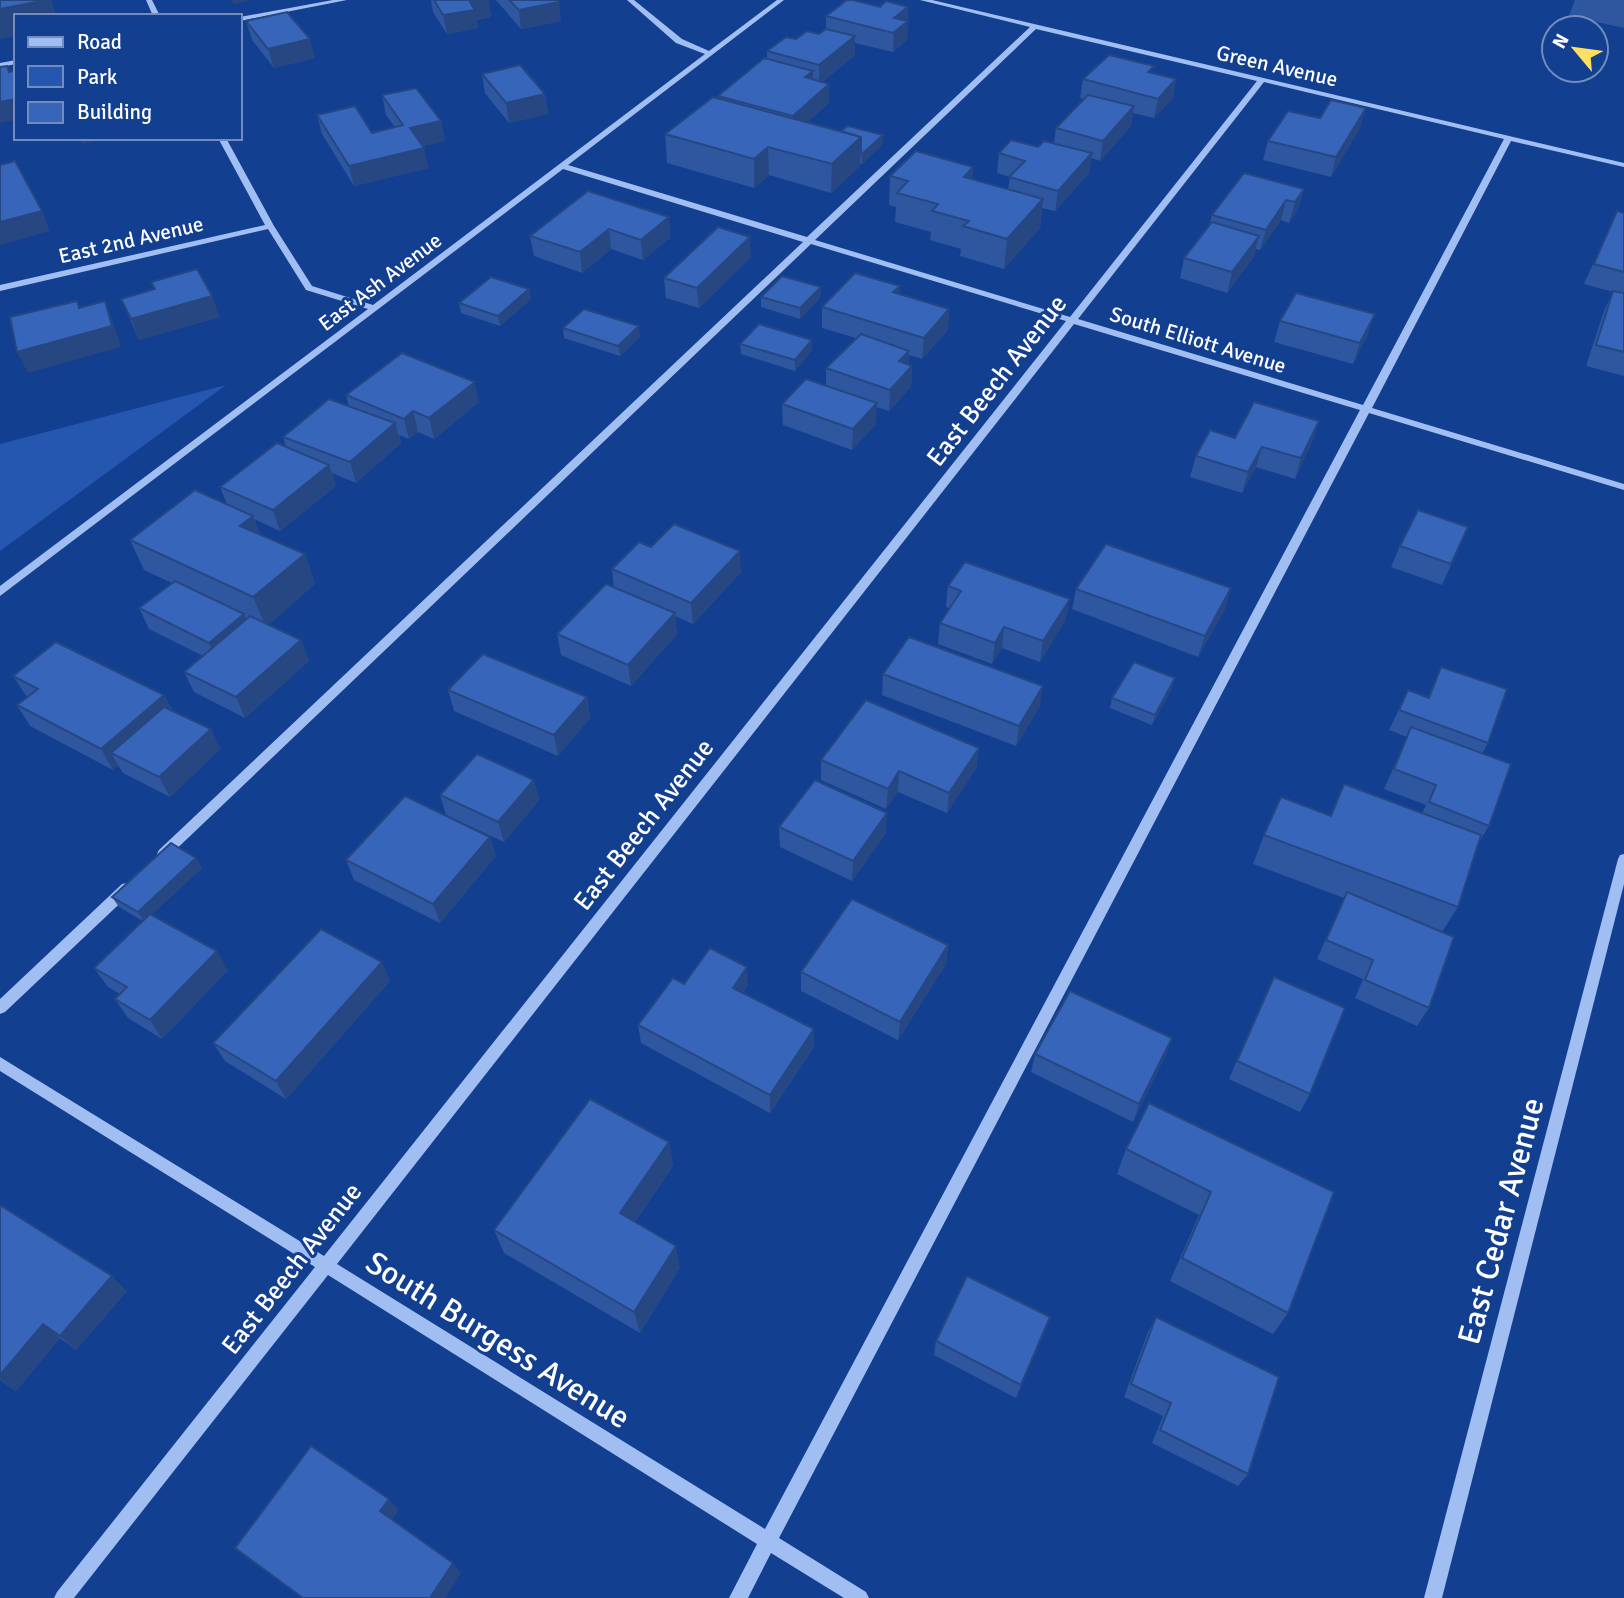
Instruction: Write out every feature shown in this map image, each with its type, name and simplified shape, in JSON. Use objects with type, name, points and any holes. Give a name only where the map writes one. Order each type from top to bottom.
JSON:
[{"type":"street","points":[[242,19],[344,0]]},
{"type":"street","points":[[630,0],[679,41],[710,54]]},
{"type":"street","name":"East Ash Avenue","points":[[0,592],[781,0]]},
{"type":"street","name":"Green Avenue","points":[[923,0],[1624,165]]},
{"type":"street","points":[[152,864],[1034,27]]},
{"type":"street","name":"East Beech Avenue","points":[[63,1598],[1262,80]]},
{"type":"street","points":[[738,1598],[1509,138]]},
{"type":"street","points":[[223,140],[270,226],[309,288],[375,308]]},
{"type":"street","name":"South Elliott Avenue","points":[[562,166],[1624,487]]},
{"type":"street","name":"East 2nd Avenue","points":[[0,288],[270,226]]},
{"type":"street","name":"East Cedar Avenue","points":[[1433,1598],[1624,859]]},
{"type":"street","points":[[0,1009],[131,884]]},
{"type":"street","name":"South Burgess Avenue","points":[[0,1063],[860,1598]]},
{"type":"green space","points":[[226,385],[0,551],[0,444]]},
{"type":"building","points":[[0,0],[47,0],[0,9]]},
{"type":"building","points":[[434,0],[478,0],[470,2],[475,10],[443,15]]},
{"type":"building","points":[[509,0],[557,0],[559,2],[519,10]]},
{"type":"building","points":[[847,0],[880,7],[886,1],[908,7],[894,18],[908,21],[893,33],[826,16]]},
{"type":"building","points":[[287,12],[310,39],[268,49],[246,21]]},
{"type":"building","points":[[826,29],[855,36],[819,65],[767,51],[786,37],[796,39],[807,31],[819,34]]},
{"type":"building","points":[[1109,55],[1154,66],[1148,72],[1176,79],[1158,99],[1083,79]]},
{"type":"building","points":[[764,58],[813,71],[805,77],[829,84],[793,116],[718,96]]},
{"type":"building","points":[[520,65],[545,94],[506,103],[482,74]]},
{"type":"building","points":[[7,66],[9,72],[14,71],[14,99],[0,102],[0,67]]},
{"type":"building","points":[[416,88],[441,121],[410,128],[424,148],[349,166],[317,115],[355,106],[372,133],[403,125],[382,95]]},
{"type":"building","points":[[1088,95],[1134,106],[1103,141],[1056,128]]},
{"type":"building","points":[[713,97],[861,137],[832,164],[768,147],[754,159],[665,134]]},
{"type":"building","points":[[1331,100],[1366,108],[1336,157],[1268,141],[1288,111],[1320,118]]},
{"type":"building","points":[[848,126],[883,135],[862,154],[861,137],[841,131]]},
{"type":"building","points":[[1011,140],[1038,147],[1044,141],[1092,153],[1058,191],[1009,177],[1025,161],[999,153]]},
{"type":"building","points":[[916,151],[973,167],[964,177],[1043,199],[1007,239],[963,226],[969,221],[932,211],[938,204],[897,193],[908,181],[890,176]]},
{"type":"building","points":[[15,161],[42,211],[0,222],[0,165]]},
{"type":"building","points":[[1244,173],[1304,189],[1295,202],[1286,200],[1266,230],[1212,215]]},
{"type":"building","points":[[588,191],[669,217],[641,240],[609,229],[580,252],[530,236]]},
{"type":"building","points":[[1617,211],[1624,213],[1624,272],[1594,264]]},
{"type":"building","points":[[1212,222],[1259,236],[1232,272],[1184,258]]},
{"type":"building","points":[[718,227],[750,237],[697,288],[664,278]]},
{"type":"building","points":[[197,269],[212,296],[131,319],[121,299],[155,289],[151,282]]},
{"type":"building","points":[[855,273],[900,286],[893,292],[949,309],[924,338],[822,307]]},
{"type":"building","points":[[782,276],[821,287],[800,308],[761,297]]},
{"type":"building","points":[[491,277],[529,289],[498,316],[459,303]]},
{"type":"building","points":[[1613,291],[1624,293],[1624,352],[1596,345]]},
{"type":"building","points":[[1296,293],[1375,314],[1360,343],[1280,321]]},
{"type":"building","points":[[77,301],[79,308],[105,301],[112,326],[17,352],[10,317]]},
{"type":"building","points":[[584,309],[639,326],[618,346],[563,328]]},
{"type":"building","points":[[759,324],[812,340],[795,360],[740,344]]},
{"type":"building","points":[[861,334],[909,351],[899,361],[912,366],[890,390],[826,368]]},
{"type":"building","points":[[402,353],[475,382],[429,418],[413,411],[404,419],[346,395]]},
{"type":"building","points":[[806,379],[877,403],[853,429],[782,404]]},
{"type":"building","points":[[329,399],[395,423],[350,462],[283,437]]},
{"type":"building","points":[[1254,402],[1319,421],[1301,458],[1262,447],[1248,472],[1196,456],[1210,430],[1235,438]]},
{"type":"building","points":[[277,443],[329,465],[273,510],[220,487]]},
{"type":"building","points":[[195,490],[253,516],[240,526],[305,554],[253,597],[130,540]]},
{"type":"building","points":[[1418,510],[1468,527],[1451,564],[1400,546]]},
{"type":"building","points":[[674,524],[740,551],[691,603],[612,569],[639,542],[651,547]]},
{"type":"building","points":[[1106,544],[1231,588],[1205,636],[1076,589]]},
{"type":"building","points":[[965,562],[1070,599],[1043,641],[1004,627],[995,643],[940,623],[961,591],[948,586]]},
{"type":"building","points":[[175,581],[244,614],[209,643],[139,608]]},
{"type":"building","points":[[606,584],[675,613],[628,665],[557,634]]},
{"type":"building","points":[[250,616],[301,640],[236,697],[184,672]]},
{"type":"building","points":[[909,637],[1043,686],[1019,726],[883,674]]},
{"type":"building","points":[[56,642],[164,695],[101,749],[17,705],[38,689],[13,676]]},
{"type":"building","points":[[483,654],[587,697],[554,735],[448,690]]},
{"type":"building","points":[[1134,662],[1175,678],[1155,715],[1112,698]]},
{"type":"building","points":[[1441,667],[1507,689],[1488,743],[1399,710],[1408,690],[1429,698]]},
{"type":"building","points":[[866,700],[979,748],[949,793],[899,771],[888,789],[821,760]]},
{"type":"building","points":[[164,707],[211,729],[159,777],[111,753]]},
{"type":"building","points":[[1411,727],[1511,764],[1489,826],[1429,802],[1436,785],[1394,769]]},
{"type":"building","points":[[477,754],[534,780],[498,822],[440,795]]},
{"type":"building","points":[[815,780],[887,813],[853,861],[779,827]]},
{"type":"building","points":[[1344,784],[1481,835],[1458,907],[1264,835],[1281,797],[1331,816]]},
{"type":"building","points":[[405,796],[490,837],[433,904],[346,860]]},
{"type":"building","points":[[171,843],[196,858],[138,912],[112,897]]},
{"type":"building","points":[[1347,892],[1454,937],[1429,1008],[1365,980],[1373,960],[1326,940]]},
{"type":"building","points":[[852,899],[948,945],[900,1022],[801,972]]},
{"type":"building","points":[[150,914],[217,951],[150,1020],[115,999],[127,987],[94,968]]},
{"type":"building","points":[[321,929],[382,962],[276,1081],[213,1043]]},
{"type":"building","points":[[710,948],[747,967],[733,988],[814,1029],[770,1095],[638,1025],[673,978],[684,984]]},
{"type":"building","points":[[1274,977],[1345,1008],[1310,1094],[1237,1061]]},
{"type":"building","points":[[1070,991],[1172,1038],[1139,1104],[1035,1054]]},
{"type":"building","points":[[590,1099],[669,1142],[620,1213],[676,1246],[634,1312],[494,1230]]},
{"type":"building","points":[[1149,1103],[1334,1192],[1288,1313],[1182,1258],[1211,1192],[1126,1149]]},
{"type":"building","points":[[0,1205],[112,1276],[60,1336],[43,1324],[0,1375]]},
{"type":"building","points":[[967,1276],[1050,1317],[1021,1385],[936,1341]]},
{"type":"building","points":[[1156,1317],[1279,1377],[1248,1474],[1160,1430],[1171,1403],[1131,1384]]},
{"type":"building","points":[[311,1446],[389,1499],[380,1511],[453,1563],[430,1598],[303,1598],[235,1548]]}]
